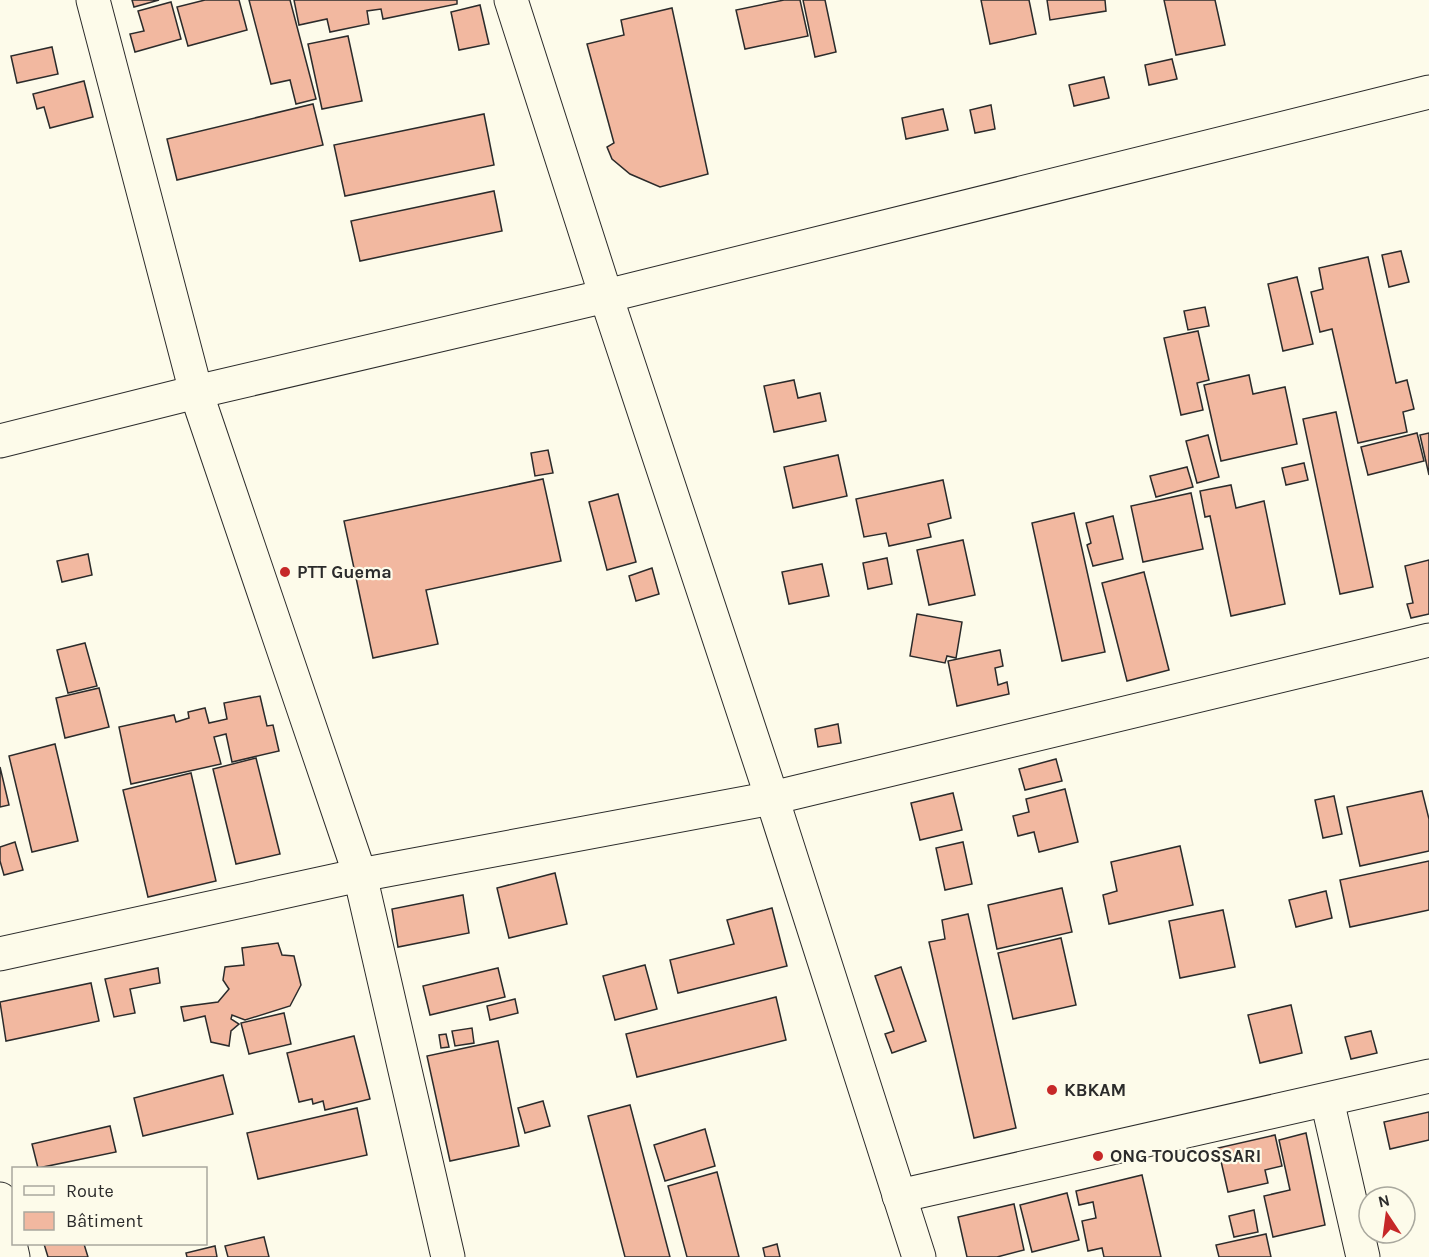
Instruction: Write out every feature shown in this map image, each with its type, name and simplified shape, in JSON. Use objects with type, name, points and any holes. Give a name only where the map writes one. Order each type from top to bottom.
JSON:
[{"type":"street","points":[[93,0],[196,392],[360,875],[448,1257]]},
{"type":"street","points":[[511,0],[772,798],[919,1257]]},
{"type":"street","points":[[0,441],[196,392],[606,296],[1429,92]]},
{"type":"street","points":[[0,954],[360,875],[772,798],[1429,640]]},
{"type":"street","points":[[899,1197],[1429,1076]]},
{"type":"street","points":[[1327,1100],[1362,1257]]},
{"type":"street","points":[[0,1199],[13,1257]]},
{"type":"building","points":[[132,0],[159,0],[134,7]]},
{"type":"building","points":[[205,0],[239,0],[247,30],[188,46],[177,7]]},
{"type":"building","points":[[249,0],[290,0],[316,99],[296,104],[290,80],[271,84]]},
{"type":"building","points":[[294,0],[457,0],[457,4],[383,19],[381,9],[367,11],[369,24],[330,32],[327,19],[299,25]]},
{"type":"building","points":[[784,0],[800,0],[808,36],[745,49],[736,10]]},
{"type":"building","points":[[803,0],[825,0],[836,52],[815,57]]},
{"type":"building","points":[[981,0],[1029,0],[1036,34],[990,44]]},
{"type":"building","points":[[1047,0],[1105,0],[1106,11],[1050,20]]},
{"type":"building","points":[[1164,0],[1215,0],[1225,45],[1176,55]]},
{"type":"building","points":[[171,2],[181,39],[135,52],[130,34],[144,31],[138,11]]},
{"type":"building","points":[[480,5],[489,44],[459,50],[451,12]]},
{"type":"building","points":[[672,8],[708,174],[660,187],[630,174],[612,159],[607,147],[614,143],[587,44],[624,35],[621,20]]},
{"type":"building","points":[[348,36],[362,101],[322,109],[308,44]]},
{"type":"building","points":[[52,47],[58,74],[17,83],[11,56]]},
{"type":"building","points":[[1172,59],[1177,79],[1149,85],[1145,65]]},
{"type":"building","points":[[1104,77],[1109,98],[1074,106],[1069,85]]},
{"type":"building","points":[[84,81],[93,117],[50,128],[44,107],[37,109],[33,94]]},
{"type":"building","points":[[313,104],[323,145],[177,180],[167,139]]},
{"type":"building","points":[[991,105],[995,129],[975,133],[970,110]]},
{"type":"building","points":[[943,109],[948,130],[906,139],[902,118]]},
{"type":"building","points":[[484,114],[494,165],[345,196],[334,145]]},
{"type":"building","points":[[494,191],[502,231],[360,261],[351,221]]},
{"type":"building","points":[[1401,251],[1409,282],[1389,287],[1382,255]]},
{"type":"building","points":[[1368,257],[1396,383],[1407,380],[1414,409],[1403,412],[1407,432],[1358,443],[1332,329],[1320,332],[1311,292],[1323,289],[1319,268]]},
{"type":"building","points":[[1297,277],[1313,344],[1283,351],[1268,284]]},
{"type":"building","points":[[1205,307],[1209,326],[1188,330],[1184,311]]},
{"type":"building","points":[[1198,331],[1209,380],[1197,383],[1203,410],[1181,415],[1164,338]]},
{"type":"building","points":[[1249,375],[1253,394],[1285,387],[1297,444],[1221,461],[1204,385]]},
{"type":"building","points":[[794,380],[798,398],[820,393],[826,421],[774,432],[764,386]]},
{"type":"building","points":[[1336,412],[1373,587],[1340,594],[1303,419]]},
{"type":"building","points":[[1417,433],[1424,461],[1368,475],[1361,447]]},
{"type":"building","points":[[1429,433],[1429,475],[1420,435]]},
{"type":"building","points":[[1208,435],[1219,477],[1197,483],[1186,441]]},
{"type":"building","points":[[548,450],[553,473],[535,476],[531,453]]},
{"type":"building","points":[[838,455],[847,496],[793,508],[784,467]]},
{"type":"building","points":[[1304,463],[1308,480],[1286,485],[1282,468]]},
{"type":"building","points":[[1187,467],[1193,487],[1156,497],[1150,476]]},
{"type":"building","points":[[543,479],[561,561],[426,590],[438,644],[373,658],[344,521]]},
{"type":"building","points":[[943,480],[951,518],[928,524],[931,537],[889,546],[886,533],[864,537],[856,499]]},
{"type":"building","points":[[1231,485],[1236,508],[1264,501],[1285,604],[1231,616],[1210,516],[1205,517],[1200,491]]},
{"type":"building","points":[[1191,493],[1203,549],[1143,562],[1131,506]]},
{"type":"building","points":[[618,494],[636,562],[607,570],[589,502]]},
{"type":"building","points":[[1074,513],[1105,652],[1062,661],[1032,523]]},
{"type":"building","points":[[1113,516],[1123,559],[1093,566],[1087,545],[1091,543],[1086,523]]},
{"type":"building","points":[[963,540],[975,595],[929,605],[917,550]]},
{"type":"building","points":[[88,554],[92,575],[62,582],[57,561]]},
{"type":"building","points":[[887,558],[892,584],[868,589],[863,563]]},
{"type":"building","points":[[1429,560],[1429,614],[1411,618],[1407,604],[1413,603],[1405,566]]},
{"type":"building","points":[[822,564],[829,596],[789,604],[782,572]]},
{"type":"building","points":[[652,568],[659,594],[636,601],[629,576]]},
{"type":"building","points":[[1144,572],[1169,670],[1127,681],[1102,583]]},
{"type":"building","points":[[917,614],[962,622],[956,658],[947,656],[945,663],[910,656]]},
{"type":"building","points":[[85,643],[97,686],[68,693],[57,650]]},
{"type":"building","points":[[1000,650],[1003,666],[995,668],[998,685],[1007,682],[1009,694],[957,706],[948,661]]},
{"type":"building","points":[[99,688],[109,727],[65,738],[56,698]]},
{"type":"building","points":[[260,696],[267,726],[273,725],[279,751],[232,762],[226,734],[214,737],[221,764],[131,784],[119,727],[174,715],[176,722],[189,718],[188,712],[205,708],[209,723],[227,719],[224,703]]},
{"type":"building","points":[[838,724],[841,743],[818,747],[815,729]]},
{"type":"building","points":[[55,744],[78,841],[32,852],[9,756]]},
{"type":"building","points":[[256,758],[280,854],[236,864],[213,769]]},
{"type":"building","points":[[1056,759],[1062,781],[1025,790],[1019,769]]},
{"type":"building","points":[[0,767],[9,805],[0,807]]},
{"type":"building","points":[[191,773],[216,881],[148,897],[123,790]]},
{"type":"building","points":[[1065,789],[1078,842],[1039,852],[1034,832],[1018,836],[1013,816],[1029,812],[1026,799]]},
{"type":"building","points":[[1422,791],[1429,819],[1429,851],[1360,866],[1347,807]]},
{"type":"building","points":[[953,793],[962,830],[920,840],[911,803]]},
{"type":"building","points":[[1334,796],[1342,834],[1323,838],[1315,800]]},
{"type":"building","points":[[15,842],[23,870],[4,875],[0,861],[0,847]]},
{"type":"building","points":[[963,842],[972,884],[945,890],[936,848]]},
{"type":"building","points":[[1180,846],[1193,905],[1109,924],[1103,895],[1117,891],[1111,862]]},
{"type":"building","points":[[1429,861],[1429,910],[1350,927],[1340,880]]},
{"type":"building","points":[[555,873],[567,924],[509,938],[497,888]]},
{"type":"building","points":[[1062,888],[1072,932],[997,949],[988,905]]},
{"type":"building","points":[[1326,891],[1332,918],[1296,927],[1289,900]]},
{"type":"building","points":[[463,895],[469,933],[398,947],[392,909]]},
{"type":"building","points":[[772,908],[787,966],[678,993],[670,960],[734,944],[727,920]]},
{"type":"building","points":[[1223,910],[1235,967],[1180,978],[1169,921]]},
{"type":"building","points":[[968,914],[1016,1128],[974,1138],[929,942],[945,939],[942,920]]},
{"type":"building","points":[[1061,938],[1076,1005],[1013,1019],[998,953]]},
{"type":"building","points":[[278,943],[282,955],[294,956],[301,985],[290,1006],[245,1020],[232,1015],[231,1019],[239,1024],[231,1031],[229,1046],[211,1042],[205,1016],[184,1021],[181,1007],[218,1002],[229,989],[223,980],[225,967],[244,965],[242,948]]},
{"type":"building","points":[[645,965],[657,1009],[615,1020],[603,976]]},
{"type":"building","points":[[901,967],[926,1041],[892,1053],[885,1034],[894,1031],[875,976]]},
{"type":"building","points":[[158,968],[160,983],[130,989],[135,1013],[114,1017],[105,979]]},
{"type":"building","points":[[498,968],[505,997],[430,1015],[423,986]]},
{"type":"building","points":[[91,983],[99,1021],[6,1041],[0,1002]]},
{"type":"building","points":[[776,997],[786,1040],[637,1077],[626,1034]]},
{"type":"building","points":[[515,999],[518,1013],[490,1020],[487,1006]]},
{"type":"building","points":[[1291,1005],[1302,1053],[1260,1063],[1248,1015]]},
{"type":"building","points":[[284,1013],[291,1044],[249,1054],[241,1023]]},
{"type":"building","points":[[472,1028],[474,1043],[455,1046],[452,1031]]},
{"type":"building","points":[[1371,1031],[1377,1053],[1351,1059],[1345,1037]]},
{"type":"building","points":[[446,1034],[449,1047],[441,1048],[439,1035]]},
{"type":"building","points":[[354,1036],[370,1099],[325,1110],[323,1101],[313,1104],[312,1099],[299,1102],[287,1053]]},
{"type":"building","points":[[498,1041],[519,1146],[450,1161],[427,1056]]},
{"type":"building","points":[[223,1075],[233,1114],[143,1136],[134,1098]]},
{"type":"building","points":[[543,1101],[550,1126],[525,1133],[518,1108]]},
{"type":"building","points":[[630,1105],[670,1257],[625,1257],[588,1116]]},
{"type":"building","points":[[357,1108],[367,1155],[258,1179],[247,1133]]},
{"type":"building","points":[[1429,1112],[1429,1140],[1390,1149],[1384,1122]]},
{"type":"building","points":[[110,1126],[116,1152],[38,1167],[32,1144]]},
{"type":"building","points":[[705,1129],[715,1166],[665,1181],[654,1145]]},
{"type":"building","points":[[1306,1133],[1325,1225],[1273,1237],[1264,1196],[1290,1190],[1279,1140]]},
{"type":"building","points":[[1275,1135],[1282,1166],[1265,1170],[1268,1183],[1228,1192],[1218,1148]]},
{"type":"building","points":[[717,1172],[739,1257],[687,1257],[668,1186]]},
{"type":"building","points":[[1142,1175],[1161,1257],[1104,1257],[1102,1248],[1088,1251],[1082,1221],[1096,1218],[1093,1202],[1079,1205],[1076,1191]]},
{"type":"building","points":[[1067,1193],[1079,1240],[1032,1252],[1020,1205]]},
{"type":"building","points":[[1014,1204],[1024,1250],[997,1257],[967,1257],[958,1217]]},
{"type":"building","points":[[1254,1210],[1258,1232],[1234,1237],[1229,1216]]},
{"type":"building","points":[[1266,1234],[1271,1257],[1219,1257],[1216,1245]]},
{"type":"building","points":[[264,1237],[269,1257],[228,1257],[225,1246]]},
{"type":"building","points":[[777,1244],[780,1257],[765,1257],[763,1248]]},
{"type":"building","points":[[44,1245],[84,1245],[88,1257],[48,1257]]},
{"type":"building","points":[[215,1246],[217,1257],[187,1257],[186,1253]]},
{"type":"place","name":"PTT Guema","points":[[285,572]]},
{"type":"place","name":"KBKAM","points":[[1052,1090]]},
{"type":"place","name":"ONG TOUCOSSARI","points":[[1098,1156]]}]
